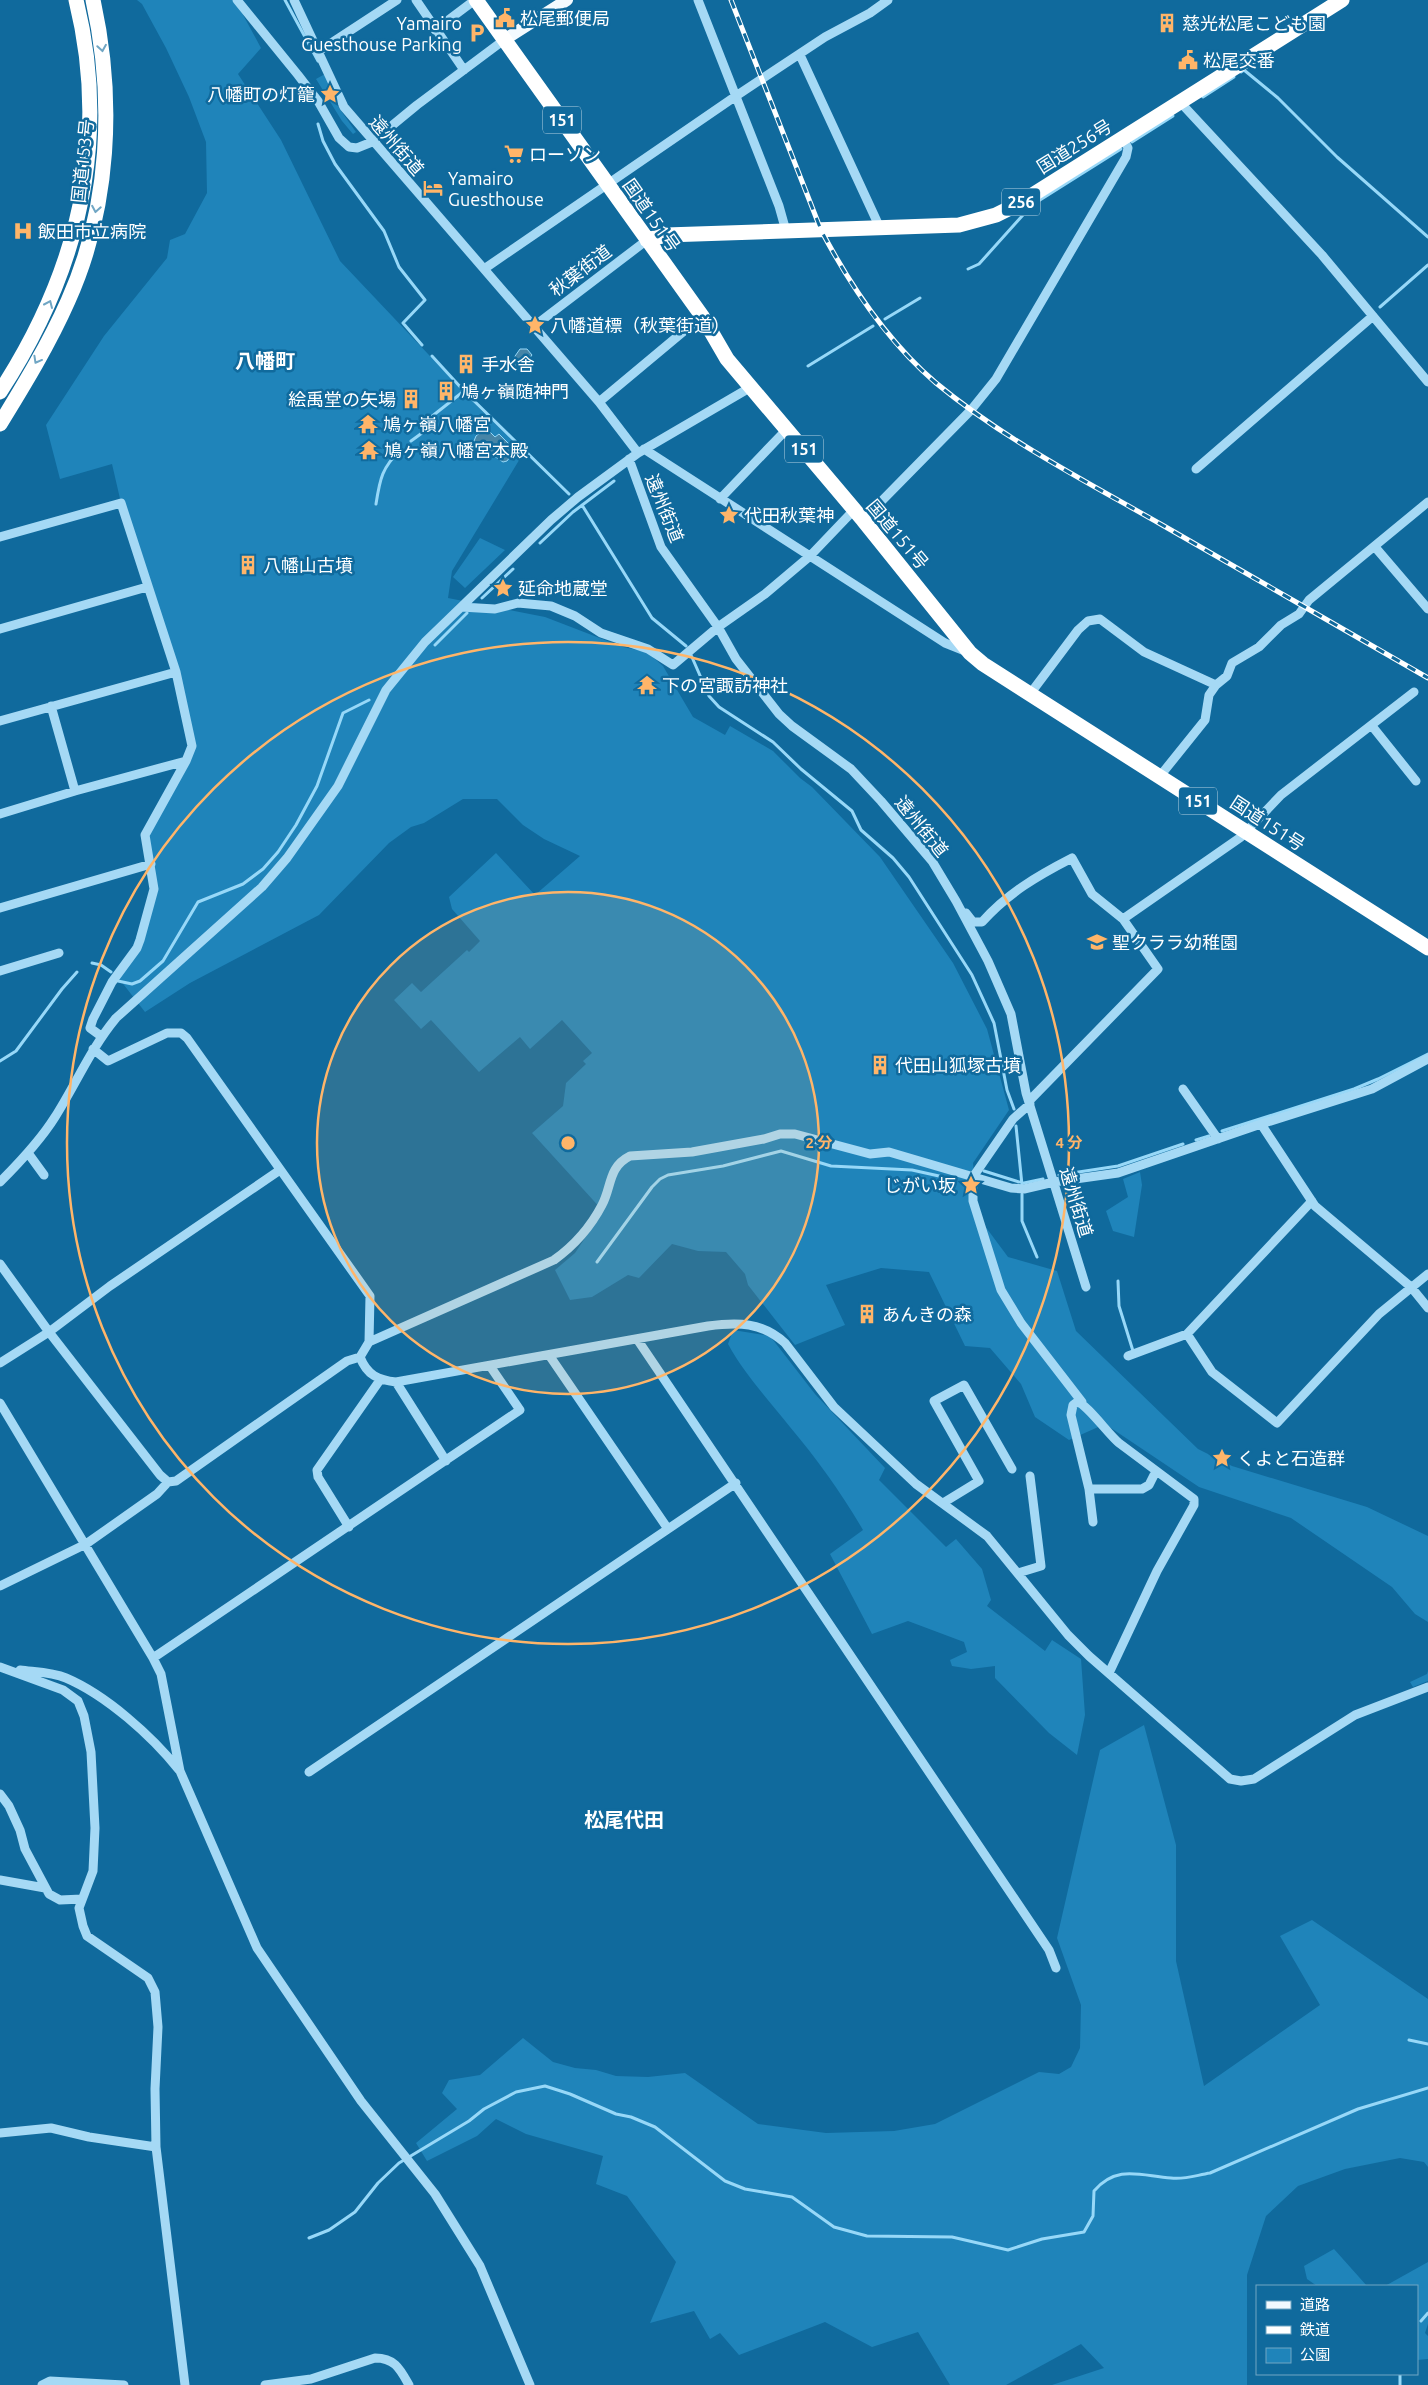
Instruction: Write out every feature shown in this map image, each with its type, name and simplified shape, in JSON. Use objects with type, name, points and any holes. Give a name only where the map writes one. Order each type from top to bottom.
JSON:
[{"type":"highway","name":"国道153号","points":[[0,392],[26,349],[55,289],[74,237],[82,204],[89,147],[90,99],[86,47],[76,0]]},
{"type":"highway","name":"国道153号","points":[[0,424],[36,364],[68,300],[83,260],[94,217],[101,181],[106,109],[106,74],[93,0]]},
{"type":"highway","name":"国道151号","points":[[475,0],[702,316],[727,359],[970,652],[983,664],[1428,948]]},
{"type":"highway","name":"国道256号","points":[[647,240],[666,235],[959,225],[978,222],[996,215],[1123,138],[1342,0]]},
{"type":"main road","points":[[504,40],[567,0]]},
{"type":"street","points":[[237,0],[318,101],[343,143],[349,148],[357,148],[372,142],[416,105],[504,40]]},
{"type":"street","name":"遠州街道","points":[[294,0],[344,107],[372,142],[641,451],[720,499],[945,643],[970,652]]},
{"type":"street","points":[[319,51],[397,0]]},
{"type":"street","points":[[416,0],[464,70]]},
{"type":"street","points":[[435,30],[475,0]]},
{"type":"street","points":[[698,0],[779,206],[786,231]]},
{"type":"street","points":[[484,269],[736,96],[888,0]]},
{"type":"street","points":[[800,55],[880,228]]},
{"type":"street","points":[[1180,102],[1322,255],[1428,382]]},
{"type":"street","points":[[461,607],[495,609],[518,603],[551,606],[575,616],[601,633],[648,649],[673,665],[718,627],[765,594],[858,515],[971,410],[996,378],[1126,157],[1128,148],[1123,138]]},
{"type":"street","name":"秋葉街道","points":[[532,327],[647,240]]},
{"type":"street","points":[[599,402],[702,316]]},
{"type":"street","points":[[1196,469],[1373,316]]},
{"type":"street","points":[[641,451],[751,387]]},
{"type":"street","points":[[720,499],[787,429]]},
{"type":"street","name":"遠州街道","points":[[641,451],[629,459],[661,547],[718,627],[736,659],[779,714],[792,726],[851,769],[882,801],[932,861],[988,961],[1011,1014],[1030,1103],[1086,1287]]},
{"type":"street","points":[[0,1182],[28,1153],[55,1118],[93,1049],[116,1018],[262,888],[287,858],[338,786],[386,690],[425,642],[551,520],[629,459]]},
{"type":"street","points":[[1160,776],[1205,720],[1209,695],[1216,685],[1227,676],[1232,663],[1259,647],[1282,625],[1300,614],[1309,600],[1428,502]]},
{"type":"street","points":[[0,537],[121,503],[147,588],[176,672],[192,746],[186,761],[145,835],[154,889],[138,948],[112,982],[93,1019],[90,1028],[101,1036]]},
{"type":"street","points":[[1375,547],[1428,609]]},
{"type":"street","points":[[0,629],[147,588]]},
{"type":"street","points":[[1030,694],[1078,630],[1088,621],[1100,619],[1144,652],[1216,685]]},
{"type":"street","points":[[0,721],[176,672]]},
{"type":"street","points":[[1123,919],[1247,832],[1281,795],[1414,692]]},
{"type":"street","points":[[51,706],[75,791]]},
{"type":"street","points":[[1372,726],[1416,781]]},
{"type":"street","points":[[0,814],[75,791],[186,761]]},
{"type":"street","points":[[988,961],[990,956],[979,937],[982,922],[996,907],[1034,877],[1072,858],[1092,894],[1123,919],[1158,969],[1013,1119],[973,1177],[973,1201],[1001,1290],[1021,1323],[1107,1433],[1194,1499],[1194,1505],[1157,1571],[1109,1674]]},
{"type":"street","points":[[0,908],[151,864]]},
{"type":"street","points":[[956,901],[973,922],[982,922]]},
{"type":"street","points":[[0,970],[60,953]]},
{"type":"street","points":[[0,1586],[86,1544],[157,1494],[168,1482],[176,1481],[343,1364],[360,1357],[369,1342],[370,1296],[188,1038],[181,1033],[167,1033],[108,1061],[93,1049]]},
{"type":"street","points":[[369,1342],[554,1260],[575,1245],[591,1224],[604,1202],[614,1170],[624,1159],[630,1156],[692,1152],[764,1139],[780,1134],[795,1134],[870,1154],[890,1152],[1011,1188],[1024,1188],[1054,1182],[1118,1174],[1262,1124],[1372,1089],[1428,1059]]},
{"type":"street","points":[[1183,1089],[1218,1139]]},
{"type":"street","points":[[1262,1124],[1312,1201],[1411,1287],[1428,1308]]},
{"type":"street","points":[[28,1153],[44,1175]]},
{"type":"street","points":[[0,1363],[49,1332],[110,1286],[280,1170]]},
{"type":"street","points":[[1128,1356],[1186,1334],[1312,1201]]},
{"type":"street","points":[[0,1264],[49,1332],[160,1475],[168,1482]]},
{"type":"street","points":[[1186,1334],[1212,1372],[1277,1422],[1379,1314],[1428,1274]]},
{"type":"street","points":[[360,1357],[367,1372],[380,1380],[396,1382],[729,1324],[749,1324],[765,1329],[785,1343],[834,1407],[916,1484],[982,1531],[1068,1635],[1109,1674],[1230,1779],[1241,1781],[1254,1779],[1355,1715],[1408,1692],[1418,1692],[1428,1687]]},
{"type":"street","points":[[638,1339],[1050,1950],[1056,1968]]},
{"type":"street","points":[[549,1355],[668,1529]]},
{"type":"street","points":[[154,1658],[520,1410],[490,1366]]},
{"type":"street","points":[[349,1527],[318,1477],[317,1470],[380,1380]]},
{"type":"street","points":[[396,1382],[446,1461]]},
{"type":"street","points":[[943,1503],[979,1481],[934,1401],[964,1385],[1012,1469]]},
{"type":"street","points":[[1082,1402],[1073,1405],[1071,1415],[1089,1489],[1093,1522]]},
{"type":"street","points":[[0,1403],[154,1658],[161,1674],[180,1771],[257,1948],[362,2100],[436,2194],[480,2266],[530,2385]]},
{"type":"street","points":[[1089,1489],[1142,1489],[1149,1485],[1156,1471]]},
{"type":"street","points":[[1018,1573],[1041,1566],[1030,1476]]},
{"type":"street","points":[[309,1772],[736,1483]]},
{"type":"street","points":[[2,1667],[55,1675],[95,1694],[166,1754],[180,1771]]},
{"type":"street","points":[[2,1667],[63,1690],[78,1701],[84,1716],[91,1752],[95,1828],[93,1871],[79,1908],[87,1936],[148,1978],[156,1992],[158,2027],[155,2089],[156,2147],[185,2385]]},
{"type":"street","points":[[0,1794],[9,1806],[20,1830],[24,1849],[49,1894],[60,1900],[82,1899]]},
{"type":"street","points":[[0,1880],[45,1888]]},
{"type":"street","points":[[0,2133],[51,2128],[156,2147]]},
{"type":"street","points":[[265,2385],[311,2379],[380,2358],[396,2363],[409,2385]]},
{"type":"street","points":[[42,2385],[50,2381],[124,2385]]},
{"type":"green space","points":[[137,0],[235,0],[261,48],[238,74],[281,140],[340,261],[482,411],[524,452],[452,571],[448,598],[545,617],[623,647],[647,652],[663,666],[693,717],[725,735],[730,726],[773,751],[800,778],[812,787],[880,857],[953,963],[987,1029],[1009,1110],[973,1163],[979,1218],[1008,1257],[1057,1271],[1076,1331],[1198,1449],[1232,1466],[1367,1507],[1428,1536],[1428,1622],[1415,1614],[1392,1587],[1291,1518],[1199,1487],[1105,1424],[1069,1440],[1035,1417],[1021,1384],[990,1348],[965,1346],[929,1272],[881,1268],[826,1285],[845,1325],[795,1345],[748,1285],[745,1274],[726,1252],[698,1251],[672,1244],[639,1278],[628,1275],[592,1297],[570,1300],[555,1270],[575,1253],[603,1211],[532,1133],[563,1106],[566,1083],[586,1064],[583,1061],[592,1053],[562,1020],[530,1049],[520,1037],[479,1072],[431,1020],[421,1029],[394,1000],[412,983],[421,992],[467,950],[469,952],[480,941],[452,909],[449,897],[496,853],[535,895],[580,856],[544,839],[523,825],[497,799],[463,799],[424,823],[411,827],[389,843],[319,915],[190,983],[145,1012],[117,976],[129,956],[154,889],[145,835],[190,754],[176,672],[121,503],[112,464],[60,479],[46,425],[104,336],[167,258],[170,240],[185,234],[207,193],[206,142],[189,97],[166,48],[142,4]]},
{"type":"green space","points":[[325,74],[339,108],[356,132],[353,134],[342,121],[316,79]]},
{"type":"green space","points":[[480,538],[505,550],[465,588],[453,577]]},
{"type":"green space","points":[[1140,1172],[1142,1185],[1134,1237],[1113,1231],[1106,1211],[1128,1197],[1123,1179]]},
{"type":"green space","points":[[733,1330],[770,1336],[815,1394],[885,1468],[879,1480],[946,1547],[956,1539],[982,1569],[991,1600],[987,1606],[1045,1651],[1052,1640],[1081,1659],[1085,1715],[1077,1755],[1049,1733],[995,1678],[995,1666],[971,1669],[952,1666],[950,1660],[967,1652],[964,1642],[908,1621],[872,1634],[830,1554],[863,1530],[847,1503],[819,1464],[742,1366],[728,1344]]},
{"type":"green space","points":[[1428,1671],[1428,1681],[1413,1687],[1410,1682],[1427,1674]]},
{"type":"green space","points":[[1144,1725],[1176,1845],[1176,1961],[1204,2086],[1320,2005],[1280,1936],[1312,1920],[1428,1999],[1428,2167],[1424,2162],[1400,2158],[1345,2169],[1298,2186],[1266,2216],[1247,2275],[1247,2385],[1052,2385],[1104,2368],[1081,2344],[1006,2385],[950,2385],[918,2332],[872,2347],[825,2322],[739,2355],[720,2333],[710,2339],[694,2311],[650,2323],[676,2262],[627,2196],[596,2184],[603,2156],[526,2134],[496,2119],[477,2136],[427,2161],[416,2143],[457,2109],[442,2093],[449,2080],[480,2075],[523,2038],[553,2062],[575,2068],[596,2070],[616,2076],[648,2077],[685,2073],[758,2124],[826,2133],[894,2131],[935,2124],[1039,2072],[1059,2074],[1071,2067],[1080,2048],[1081,2005],[1057,1938],[1100,1750]]},
{"type":"green space","points":[[1334,2249],[1366,2285],[1316,2285],[1307,2279],[1304,2266]]},
{"type":"green space","points":[[1428,2262],[1428,2324],[1425,2333],[1428,2336],[1428,2359],[1418,2360],[1418,2285],[1387,2285]]},
{"type":"shaded area","points":[[520,349],[527,349],[532,355],[521,369],[514,367],[513,359]]},
{"type":"shaded area","points":[[486,428],[495,437],[499,434],[515,450],[507,461],[503,462],[491,454],[484,456],[474,441],[476,436]]},
{"type":"waterway","points":[[285,0],[318,61]]},
{"type":"waterway","points":[[1241,72],[1244,70],[1278,98],[1337,157],[1428,237]]},
{"type":"waterway","points":[[1203,97],[1234,77]]},
{"type":"waterway","points":[[1132,142],[1173,116]]},
{"type":"waterway","points":[[318,124],[323,141],[335,164],[384,231],[399,267],[425,300],[403,323],[422,345]]},
{"type":"waterway","points":[[968,269],[979,264],[1032,205],[1121,149]]},
{"type":"waterway","points":[[1380,307],[1428,265]]},
{"type":"waterway","points":[[885,319],[920,298]]},
{"type":"waterway","points":[[808,366],[873,326]]},
{"type":"waterway","points":[[432,356],[464,391],[569,494]]},
{"type":"waterway","points":[[411,441],[422,433],[426,421],[464,391]]},
{"type":"waterway","points":[[376,504],[383,474],[401,449]]},
{"type":"waterway","points":[[540,543],[573,512],[614,481]]},
{"type":"waterway","points":[[582,505],[652,618],[686,646]]},
{"type":"waterway","points":[[482,598],[513,569]]},
{"type":"waterway","points":[[435,645],[467,613]]},
{"type":"waterway","points":[[691,655],[709,696],[719,707],[773,742],[801,769],[852,811],[861,830],[893,858],[909,877],[972,975],[994,1023],[1007,1090],[1014,1109]]},
{"type":"waterway","points":[[118,981],[132,984],[140,981],[163,961],[198,902],[243,884],[263,869],[278,852],[296,825],[317,786],[343,713],[369,700]]},
{"type":"waterway","points":[[92,963],[101,965],[111,972]]},
{"type":"waterway","points":[[0,1061],[16,1051],[77,972]]},
{"type":"waterway","points":[[1222,1131],[1354,1089],[1428,1054]]},
{"type":"waterway","points":[[1016,1126],[1022,1185]]},
{"type":"waterway","points":[[1196,1140],[1209,1136]]},
{"type":"waterway","points":[[1059,1175],[1118,1166],[1183,1144]]},
{"type":"waterway","points":[[597,1262],[652,1187],[660,1179],[668,1175],[723,1166],[781,1151],[831,1166],[912,1170],[939,1176]]},
{"type":"waterway","points":[[984,1171],[1019,1182]]},
{"type":"waterway","points":[[1024,1183],[1043,1179]]},
{"type":"waterway","points":[[1022,1194],[1022,1221],[1037,1257]]},
{"type":"waterway","points":[[1118,1281],[1119,1306],[1133,1351]]},
{"type":"waterway","points":[[1409,2040],[1428,2044]]},
{"type":"waterway","points":[[309,2238],[329,2230],[355,2212],[378,2183],[399,2163],[469,2121],[484,2109],[516,2092],[545,2086],[655,2127],[725,2181],[745,2189],[792,2197],[834,2227],[867,2236],[952,2237],[1008,2250],[1042,2239],[1084,2232],[1093,2216],[1094,2191],[1112,2177],[1121,2174],[1140,2174],[1181,2178],[1210,2173],[1358,2109],[1428,2088]]},
{"type":"waterway","points":[[1421,2321],[1428,2313]]},
{"type":"waterway","points":[[1400,2375],[1400,2385]]},
{"type":"railway","points":[[731,0],[821,230],[871,312],[918,367],[962,404],[1018,442],[1428,678]]},
{"type":"place","name":"松尾郵便局","points":[[505,18]]},
{"type":"place","name":"慈光松尾こども園","points":[[1167,23]]},
{"type":"place","name":"Yamairo Guesthouse Parking","points":[[477,33]]},
{"type":"place","name":"松尾交番","points":[[1188,60]]},
{"type":"place","name":"八幡町の灯籠","points":[[330,94]]},
{"type":"place","name":"ローソン","points":[[514,154]]},
{"type":"place","name":"Yamairo Guesthouse","points":[[433,188]]},
{"type":"place","name":"飯田市立病院","points":[[23,231]]},
{"type":"place","name":"八幡道標（秋葉街道）","points":[[535,325]]},
{"type":"place","name":"手水舎","points":[[466,364]]},
{"type":"place","name":"鳩ヶ嶺随神門","points":[[446,391]]},
{"type":"place","name":"絵禹堂の矢場","points":[[411,399]]},
{"type":"place","name":"鳩ヶ嶺八幡宮","points":[[368,424]]},
{"type":"place","name":"鳩ヶ嶺八幡宮本殿","points":[[369,450]]},
{"type":"place","name":"代田秋葉神","points":[[729,515]]},
{"type":"place","name":"八幡山古墳","points":[[248,565]]},
{"type":"place","name":"延命地蔵堂","points":[[503,588]]},
{"type":"place","name":"下の宮諏訪神社","points":[[647,685]]},
{"type":"place","name":"聖クララ幼稚園","points":[[1097,942]]},
{"type":"place","name":"代田山狐塚古墳","points":[[880,1065]]},
{"type":"place","name":"じがい坂","points":[[971,1185]]},
{"type":"place","name":"あんきの森","points":[[867,1314]]},
{"type":"place","name":"くよと石造群","points":[[1222,1458]]},
{"type":"district","name":"八幡町","points":[[265,360]]},
{"type":"district","name":"松尾代田","points":[[624,1819]]}]
